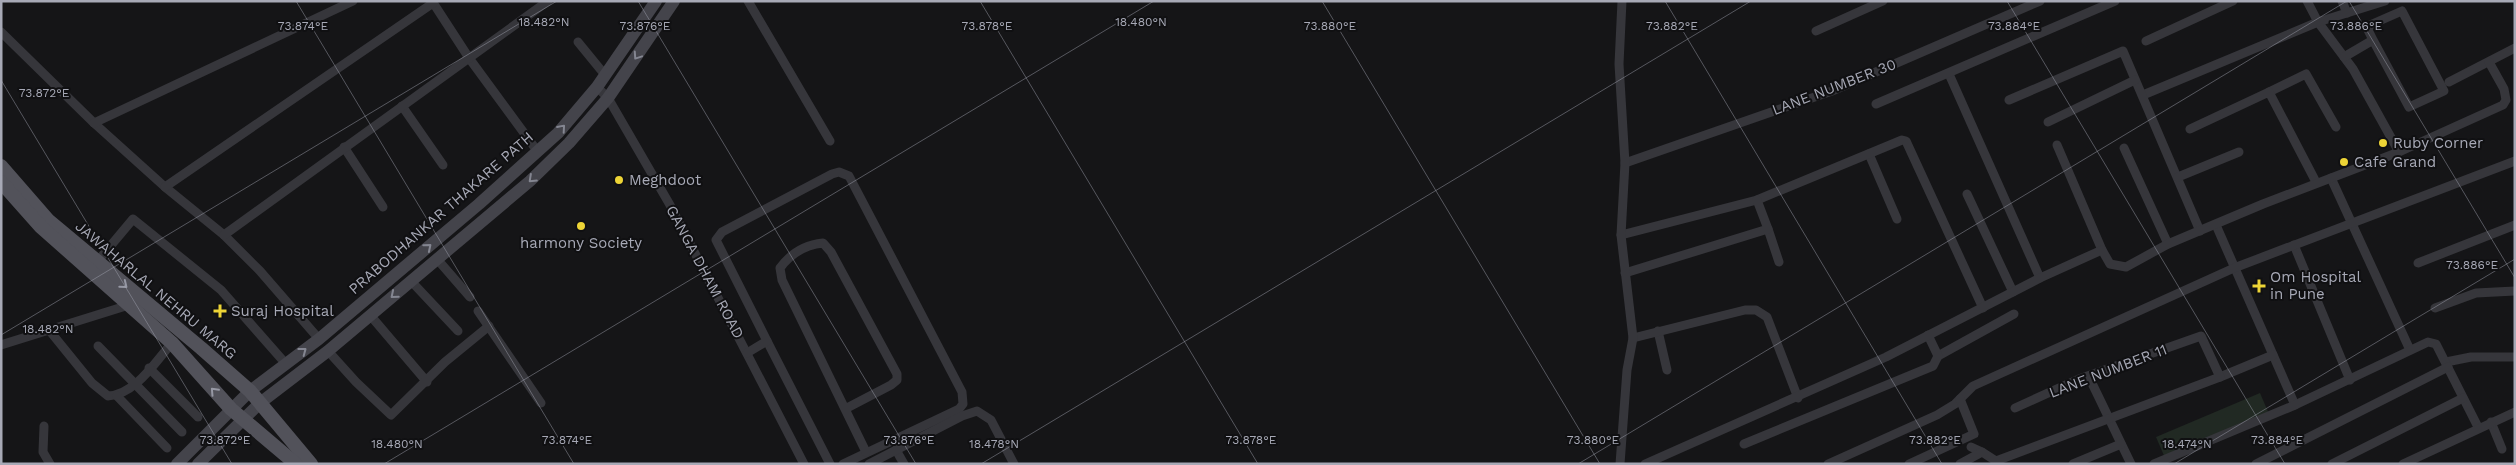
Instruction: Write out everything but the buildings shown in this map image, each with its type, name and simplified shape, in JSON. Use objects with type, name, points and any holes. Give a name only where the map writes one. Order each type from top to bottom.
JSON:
[{"type":"main road","name":"PRABODHANKAR THAKARE PATH","points":[[177,464],[250,391],[319,339],[512,176],[558,133],[597,87],[656,1]]},
{"type":"main road","name":"PRABODHANKAR THAKARE PATH","points":[[198,464],[260,403],[328,351],[530,181],[569,143],[608,98],[674,1]]},
{"type":"main road","name":"JAWAHARLAL NEHRU MARG","points":[[1,166],[48,220],[90,261],[129,305],[172,343],[231,409],[296,464]]},
{"type":"main road","name":"JAWAHARLAL NEHRU MARG","points":[[1,182],[41,227],[90,261],[201,348],[250,391],[311,464]]},
{"type":"street","points":[[94,123],[353,1]]},
{"type":"street","points":[[224,235],[548,1]]},
{"type":"street","points":[[748,1],[830,141]]},
{"type":"street","points":[[1620,464],[1626,379],[1633,338],[1621,235],[1624,163],[1619,64],[1622,1]]},
{"type":"street","points":[[1816,31],[1883,1]]},
{"type":"street","name":"LANE NUMBER 30","points":[[1624,163],[1832,91],[2040,1]]},
{"type":"street","points":[[1876,104],[2115,1]]},
{"type":"street","points":[[2146,41],[2233,1]]},
{"type":"street","points":[[2307,1],[2318,22],[2353,69],[2399,152]]},
{"type":"street","points":[[2342,1],[2348,13]]},
{"type":"street","points":[[2143,95],[2318,22],[2385,1]]},
{"type":"street","points":[[165,187],[432,2],[469,58],[538,152]]},
{"type":"street","points":[[2402,11],[2444,91],[2409,107],[2373,40],[2368,30],[2370,26],[2402,11]]},
{"type":"street","points":[[1,32],[94,123],[165,187],[224,235],[260,271],[319,339]]},
{"type":"street","points":[[2344,57],[2373,40]]},
{"type":"street","points":[[578,42],[605,75]]},
{"type":"street","points":[[2449,82],[2515,48]]},
{"type":"street","points":[[2009,100],[2123,51],[2200,231]]},
{"type":"street","points":[[2057,145],[2102,250],[2110,264],[2126,267],[2168,244],[2316,182],[2399,152],[2503,105],[2506,100],[2504,89],[2489,62]]},
{"type":"street","points":[[1949,74],[2040,278]]},
{"type":"street","points":[[2190,129],[2306,74],[2336,127]]},
{"type":"street","points":[[2048,122],[2136,80]]},
{"type":"street","name":"GANGA DHAM ROAD","points":[[597,87],[608,98],[670,205],[804,464]]},
{"type":"street","points":[[2269,92],[2316,182]]},
{"type":"street","points":[[402,106],[443,165]]},
{"type":"street","points":[[1621,235],[1757,200],[1902,140],[1906,142],[1983,308]]},
{"type":"street","points":[[344,147],[383,207]]},
{"type":"street","points":[[2124,148],[2168,244]]},
{"type":"street","points":[[2178,177],[2239,152]]},
{"type":"street","points":[[1869,154],[1897,219]]},
{"type":"street","points":[[1828,464],[1937,415],[1960,399],[1973,386],[2234,268],[2515,161]]},
{"type":"street","points":[[830,464],[716,240],[722,232],[839,172],[849,176],[962,392],[963,398],[963,404],[959,409],[843,464]]},
{"type":"street","points":[[2331,178],[2410,350]]},
{"type":"street","points":[[1967,194],[2013,292]]},
{"type":"street","points":[[1757,200],[1779,262]]},
{"type":"street","points":[[90,261],[133,219],[221,290],[286,364]]},
{"type":"street","points":[[2216,225],[2294,405]]},
{"type":"street","points":[[2418,263],[2515,225]]},
{"type":"street","points":[[1625,273],[1768,229]]},
{"type":"street","points":[[845,408],[891,385],[897,380],[897,374],[831,252],[823,243],[810,245],[790,255],[780,268],[782,280],[866,452]]},
{"type":"street","points":[[2294,245],[2350,380]]},
{"type":"street","points":[[1645,464],[1798,398],[1928,336],[2040,278],[2102,250]]},
{"type":"street","points":[[437,259],[470,297]]},
{"type":"street","points":[[411,281],[458,331]]},
{"type":"street","points":[[2435,308],[2476,293],[2515,292]]},
{"type":"street","points":[[1,345],[129,305]]},
{"type":"street","points":[[1633,338],[1745,310],[1756,310],[1767,317],[1798,398]]},
{"type":"street","points":[[478,311],[541,403]]},
{"type":"street","points":[[1938,356],[2014,314]]},
{"type":"street","points":[[370,315],[427,382]]},
{"type":"street","points":[[328,351],[356,382],[391,415],[427,382],[445,362],[490,326]]},
{"type":"street","points":[[49,330],[92,383],[108,396],[117,396],[128,390],[172,343]]},
{"type":"street","points":[[1658,332],[1667,370]]},
{"type":"street","points":[[1744,444],[1926,370],[1937,363],[1938,356],[1928,336]]},
{"type":"street","name":"LANE NUMBER 11","points":[[2016,408],[2079,379],[2201,336],[2220,377]]},
{"type":"street","points":[[747,354],[767,342]]},
{"type":"street","points":[[2154,464],[2294,405],[2428,342],[2436,344],[2478,427]]},
{"type":"street","points":[[98,346],[182,432]]},
{"type":"street","points":[[1971,447],[1996,461],[2220,377],[2273,355]]},
{"type":"street","points":[[2256,464],[2447,365],[2471,357],[2515,357]]},
{"type":"street","points":[[149,368],[198,417]]},
{"type":"street","points":[[2089,377],[2107,419],[2131,464]]},
{"type":"street","points":[[117,396],[167,448]]},
{"type":"street","points":[[2332,464],[2464,398]]},
{"type":"street","points":[[1909,464],[1974,434],[1960,399]]},
{"type":"street","points":[[869,464],[962,416],[979,412],[991,420],[1014,464]]},
{"type":"street","points":[[2403,464],[2478,427],[2515,412]]},
{"type":"street","points":[[2491,422],[2502,449]]},
{"type":"street","points":[[44,426],[43,452],[50,464]]},
{"type":"street","points":[[2073,464],[2121,444]]},
{"type":"street","points":[[896,450],[904,464]]},
{"type":"street","points":[[1960,464],[1982,452]]},
{"type":"shaded area","points":[[2260,393],[2269,414],[2165,458],[2156,437]]},
{"type":"place","name":"Ruby Corner","points":[[2383,143]]},
{"type":"place","name":"Cafe Grand","points":[[2344,162]]},
{"type":"place","name":"Meghdoot","points":[[619,180]]},
{"type":"place","name":"harmony Society","points":[[581,226]]},
{"type":"place","name":"Om Hospital in Pune","points":[[2259,286]]},
{"type":"place","name":"Suraj Hospital","points":[[220,311]]}]
